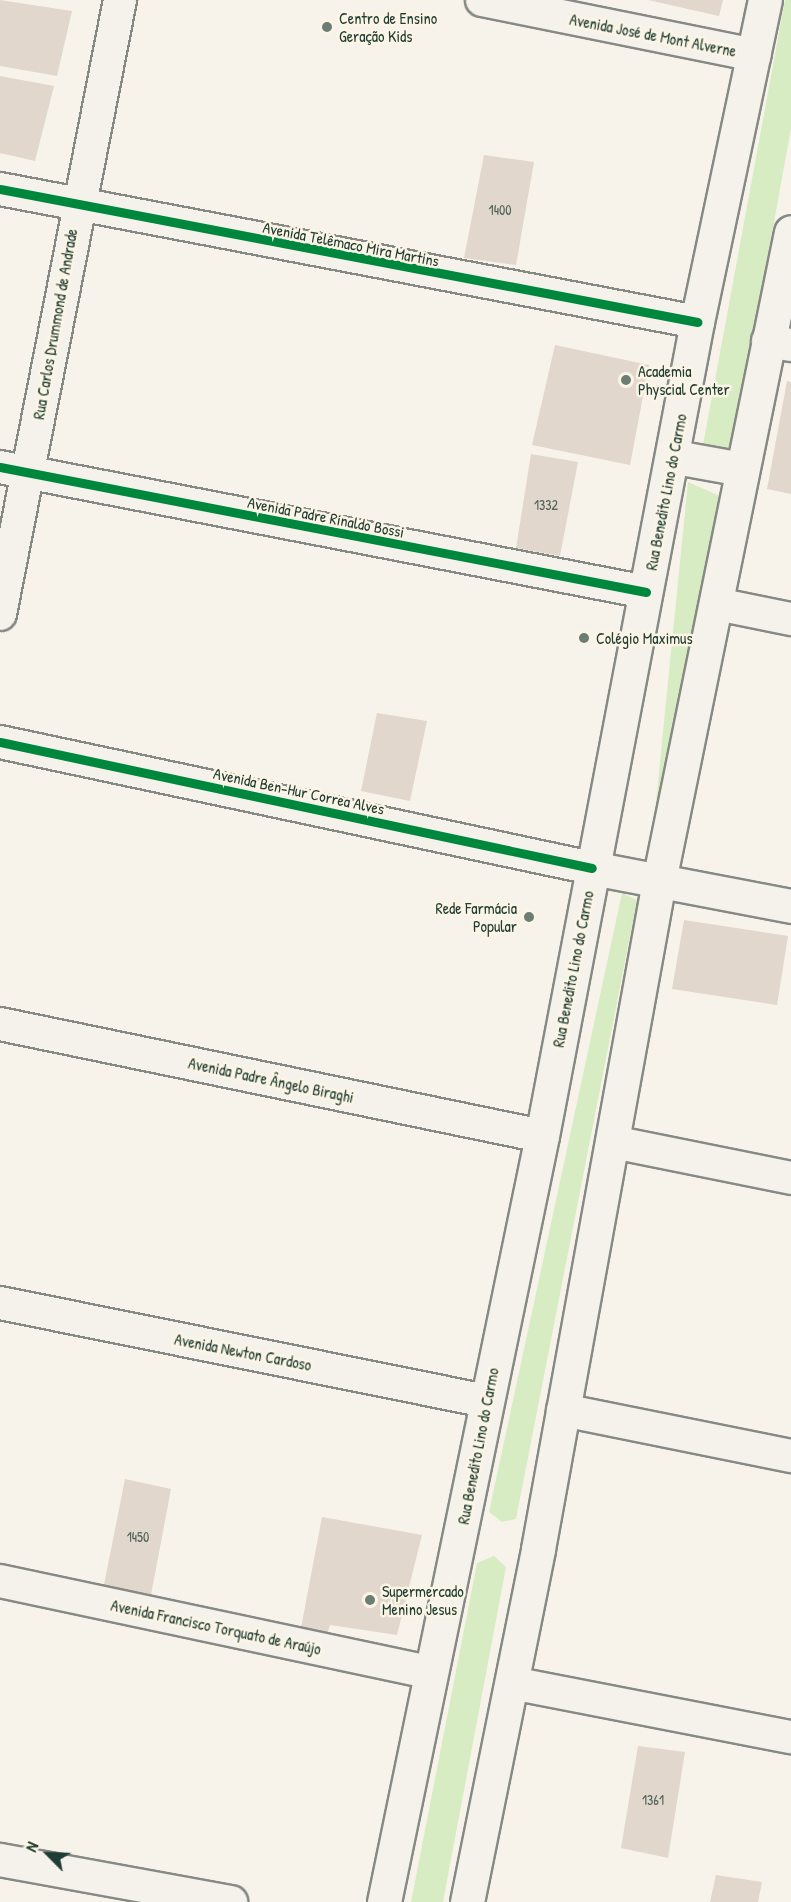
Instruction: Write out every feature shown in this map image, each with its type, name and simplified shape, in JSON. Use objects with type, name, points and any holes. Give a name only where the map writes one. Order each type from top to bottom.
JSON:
[{"type":"main road","name":"Rua Benedito Lino do Carmo","points":[[384,1902],[542,1136],[646,592],[675,457],[697,322],[765,0]]},
{"type":"main road","points":[[467,1902],[512,1683],[613,1142],[659,881],[717,604],[742,469],[779,343],[791,232]]},
{"type":"main road","points":[[675,457],[742,469]]},
{"type":"main road","points":[[592,868],[791,906]]},
{"type":"street","name":"Rua Carlos Drummond de Andrade","points":[[0,614],[14,470],[76,205],[120,0]]},
{"type":"street","name":"Avenida José de Mont Alverne","points":[[482,0],[754,55]]},
{"type":"street","name":"Avenida Telêmaco Mira Martins","points":[[0,189],[697,322]]},
{"type":"street","name":"Avenida Padre Rinaldo Bossi","points":[[14,470],[646,592]]},
{"type":"street","points":[[717,604],[791,619]]},
{"type":"street","name":"Avenida Ben-Hur Correa Alves","points":[[0,742],[592,868]]},
{"type":"street","name":"Avenida Padre Ângelo Biraghi","points":[[0,1024],[542,1136]]},
{"type":"street","points":[[613,1142],[791,1178]]},
{"type":"street","name":"Avenida Newton Cardoso","points":[[0,1303],[486,1401]]},
{"type":"street","points":[[563,1410],[791,1456]]},
{"type":"street","name":"Avenida Francisco Torquato de Araújo","points":[[0,1581],[431,1673]]},
{"type":"street","points":[[512,1683],[791,1737]]},
{"type":"street","points":[[0,1860],[231,1902]]},
{"type":"green space","points":[[785,0],[791,0],[791,128],[733,450],[703,445]]},
{"type":"green space","points":[[688,482],[720,496],[652,842]]},
{"type":"green space","points":[[622,893],[637,900],[516,1519],[502,1522],[489,1512]]},
{"type":"green space","points":[[494,1556],[506,1567],[443,1902],[411,1902],[477,1563]]},
{"type":"building","points":[[0,0],[72,11],[57,76],[0,66]]},
{"type":"building","points":[[648,0],[723,0],[719,16]]},
{"type":"building","points":[[0,76],[54,86],[35,161],[0,153]]},
{"type":"building","points":[[484,155],[534,162],[516,265],[464,258]]},
{"type":"building","points":[[555,345],[649,365],[630,465],[532,445]]},
{"type":"building","points":[[787,381],[791,382],[791,494],[767,489]]},
{"type":"building","points":[[531,454],[578,462],[560,556],[516,548]]},
{"type":"building","points":[[377,713],[427,721],[410,801],[361,791]]},
{"type":"building","points":[[684,920],[788,936],[777,1005],[672,989]]},
{"type":"building","points":[[125,1479],[171,1489],[151,1595],[104,1585]]},
{"type":"building","points":[[322,1517],[422,1535],[397,1635],[330,1625],[327,1635],[301,1628]]},
{"type":"building","points":[[638,1746],[685,1752],[668,1858],[621,1848]]},
{"type":"building","points":[[716,1875],[762,1882],[758,1902],[710,1902]]},
{"type":"cycle path","points":[[0,189],[697,322]]},
{"type":"cycle path","points":[[0,467],[646,592]]},
{"type":"cycle path","points":[[0,742],[592,868]]},
{"type":"place","name":"Centro de Ensino Geração Kids","points":[[327,27]]},
{"type":"place","name":"Academia Physcial Center","points":[[626,380]]},
{"type":"place","name":"Colégio Maximus","points":[[584,638]]},
{"type":"place","name":"Rede Farmácia Popular","points":[[529,917]]},
{"type":"place","name":"Supermercado Menino Jesus","points":[[370,1600]]}]
